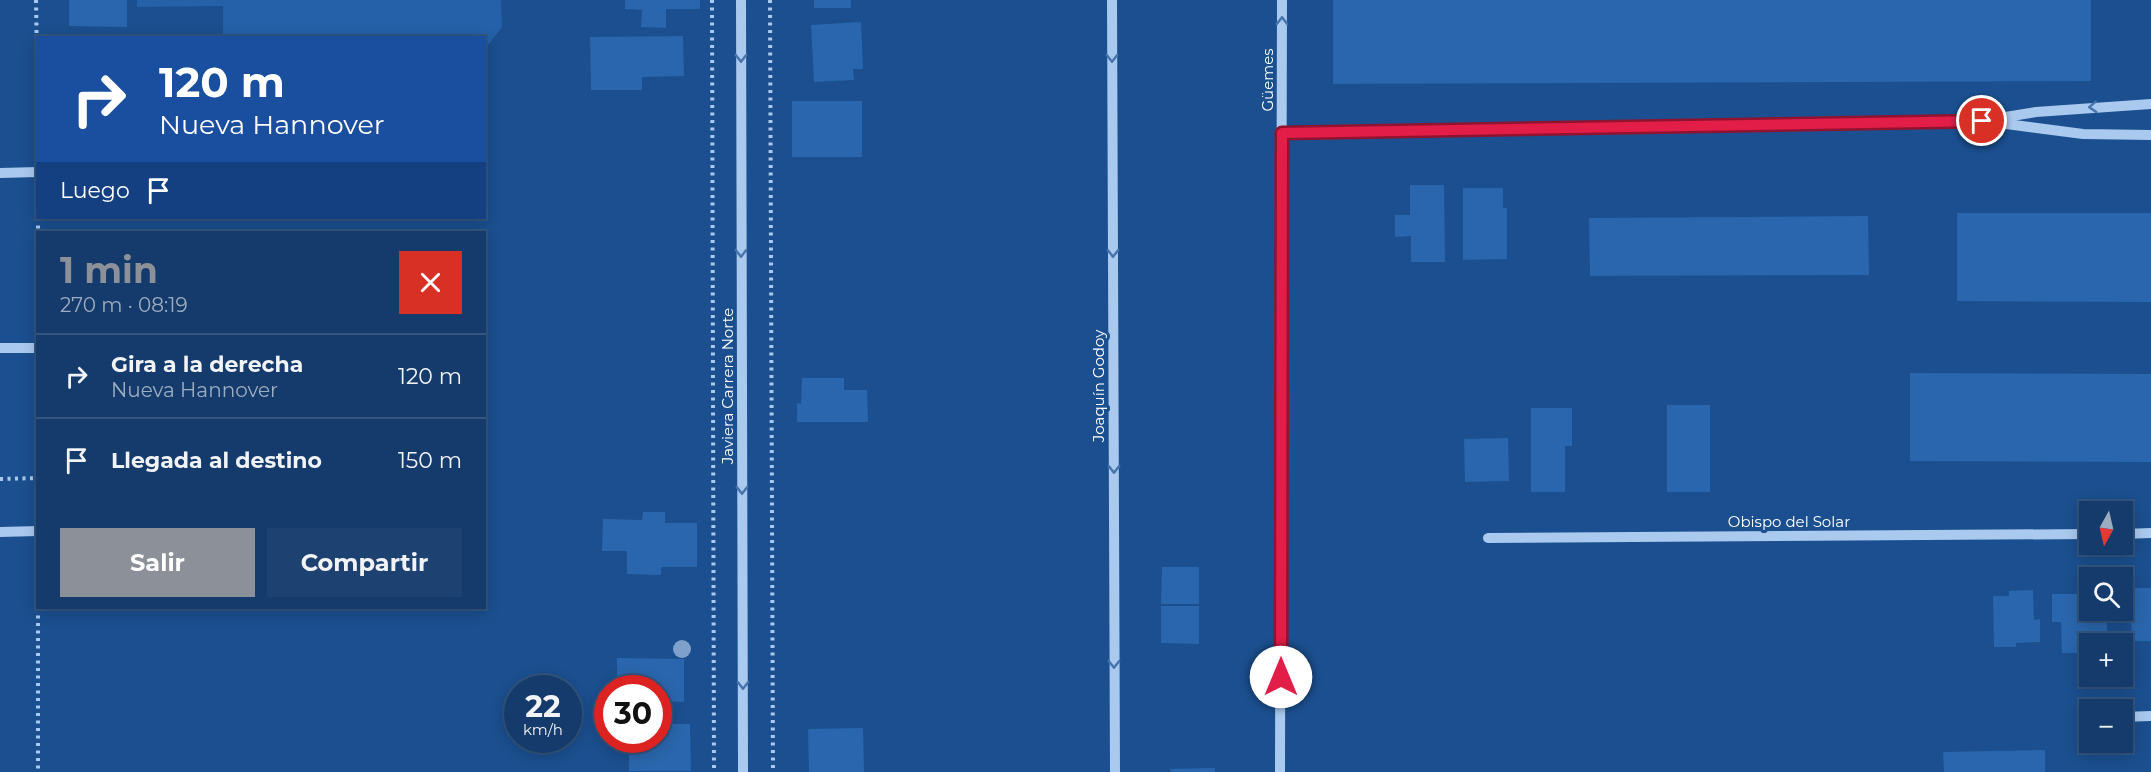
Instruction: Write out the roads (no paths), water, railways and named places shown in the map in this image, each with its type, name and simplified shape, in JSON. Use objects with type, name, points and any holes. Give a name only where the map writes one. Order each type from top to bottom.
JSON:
[{"type":"street","name":"Javiera Carrera Norte","points":[[741,0],[743,772]]},
{"type":"street","name":"Joaquín Godoy","points":[[1112,0],[1115,772]]},
{"type":"street","name":"Güemes","points":[[1280,772],[1282,0]]},
{"type":"street","points":[[1982,121],[2036,112],[2151,104]]},
{"type":"street","points":[[1282,133],[1982,121],[2082,134],[2151,135]]},
{"type":"street","points":[[0,173],[36,172]]},
{"type":"street","points":[[0,348],[36,348]]},
{"type":"street","points":[[0,532],[36,531]]},
{"type":"street","points":[[2133,534],[2151,533]]},
{"type":"street","name":"Obispo del Solar","points":[[1488,538],[2079,534]]},
{"type":"street","points":[[2133,717],[2151,716]]}]
